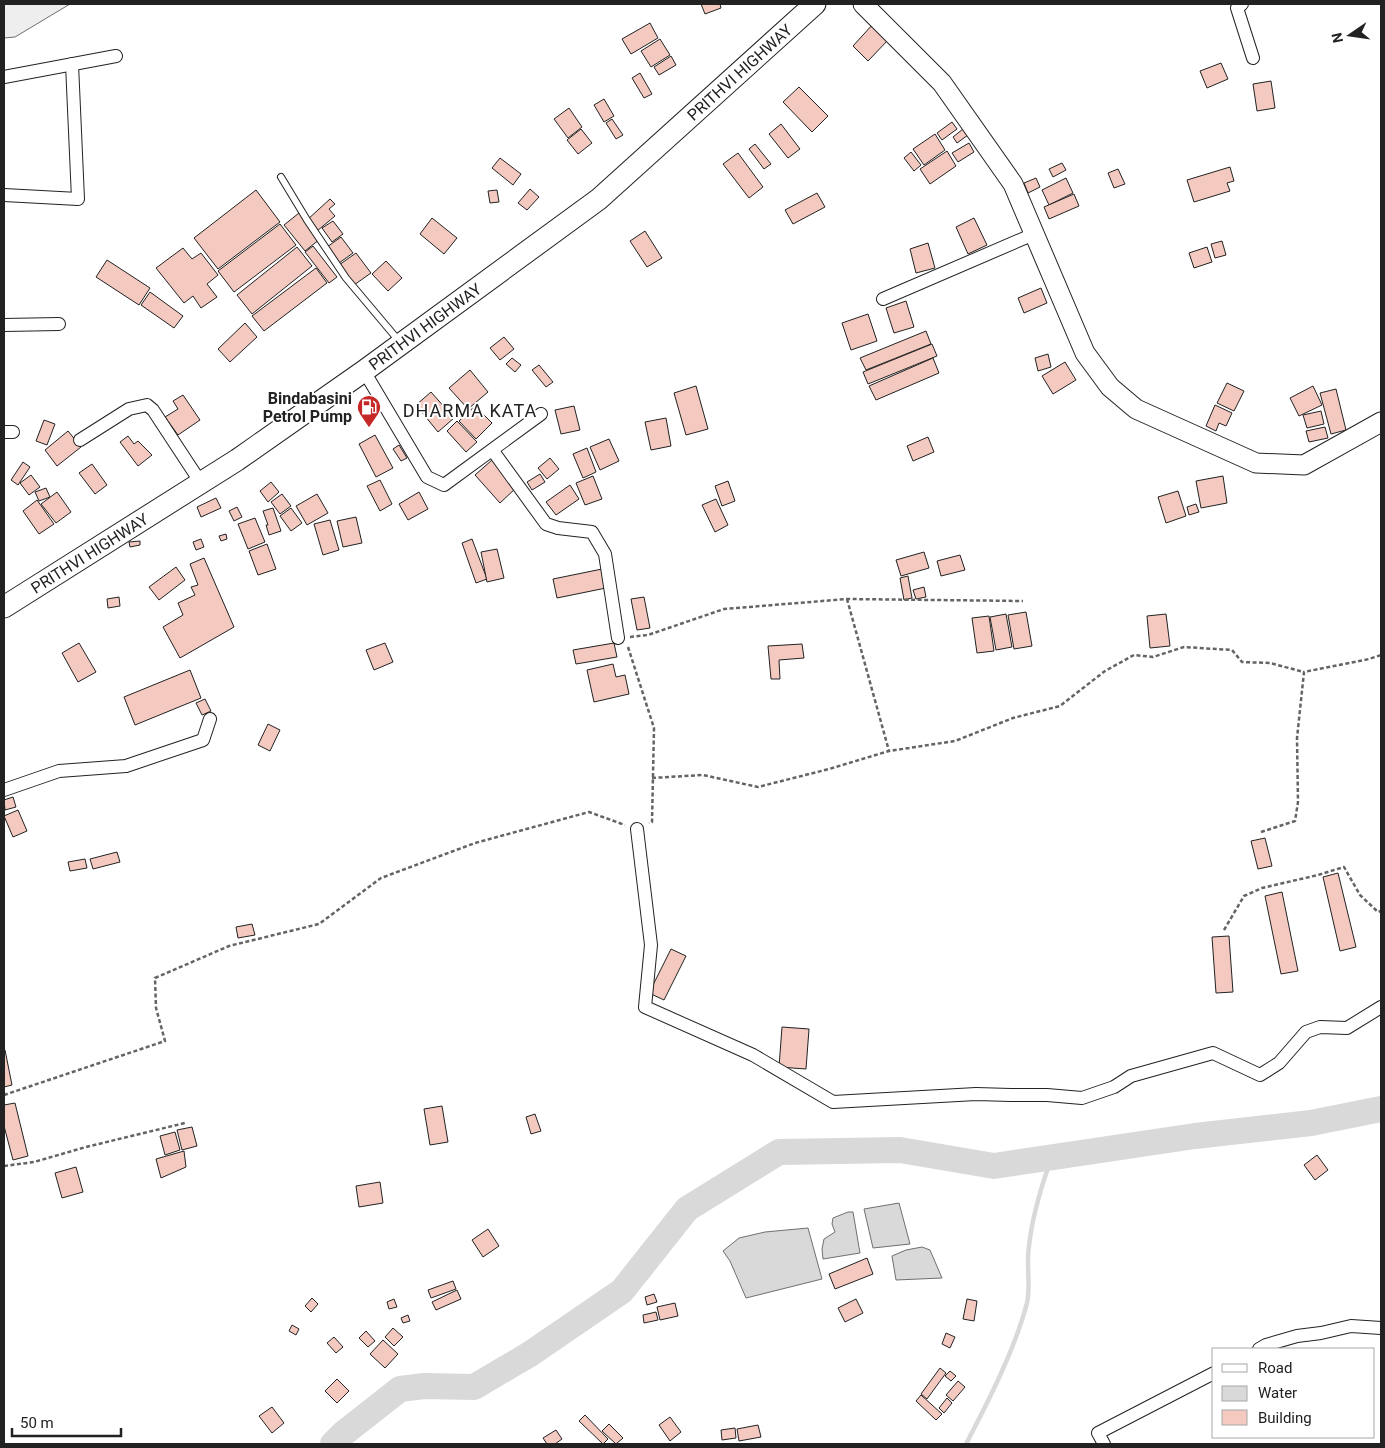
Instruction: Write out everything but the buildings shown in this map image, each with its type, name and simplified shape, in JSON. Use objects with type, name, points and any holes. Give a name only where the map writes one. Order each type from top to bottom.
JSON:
[{"type":"highway","name":"PRITHVI HIGHWAY","points":[[4,607],[201,483],[402,344],[599,200],[815,4]]},
{"type":"main road","points":[[863,4],[942,83],[1013,184],[1085,353],[1110,387],[1136,409],[1256,462],[1304,465],[1381,422]]},
{"type":"street","points":[[1236,5],[1253,58]]},
{"type":"street","points":[[4,77],[116,56]]},
{"type":"street","points":[[4,195],[78,199],[72,64]]},
{"type":"street","points":[[883,299],[1034,234]]},
{"type":"street","points":[[4,325],[59,324]]},
{"type":"street","points":[[364,371],[427,477],[444,485],[493,451],[541,414]]},
{"type":"street","points":[[80,440],[129,409],[147,405],[154,410],[201,483]]},
{"type":"street","points":[[493,451],[546,524],[558,528],[592,532],[599,542],[605,554],[618,638]]},
{"type":"street","points":[[4,790],[59,771],[126,766],[203,740],[210,719]]},
{"type":"street","points":[[637,829],[651,945],[645,1007],[753,1055],[833,1102],[976,1094],[1047,1095],[1082,1098],[1114,1087],[1131,1076],[1213,1054],[1260,1075],[1279,1063],[1306,1032],[1320,1026],[1346,1028],[1381,1007]]},
{"type":"street","points":[[1261,1348],[1297,1336],[1321,1334],[1351,1326],[1381,1328]]},
{"type":"street","points":[[1104,1444],[1098,1433],[1212,1374]]},
{"type":"lane","points":[[281,177],[346,278],[402,344]]},
{"type":"path","points":[[618,638],[648,635],[724,609],[847,599],[1023,601]]},
{"type":"path","points":[[847,599],[888,751]]},
{"type":"path","points":[[4,1094],[165,1040],[156,1008],[155,978],[229,946],[319,924],[381,878],[475,843],[589,812],[637,829],[652,822],[654,728],[627,645],[618,638]]},
{"type":"path","points":[[652,778],[702,776],[758,787],[829,769],[888,751],[955,740],[1013,718],[1060,706],[1105,672],[1134,655],[1153,657],[1184,647],[1232,650],[1242,662],[1270,663],[1304,672],[1370,659],[1381,655]]},
{"type":"path","points":[[1261,832],[1295,821],[1298,802],[1297,738],[1304,672]]},
{"type":"path","points":[[1224,930],[1244,896],[1262,888],[1344,867],[1360,896],[1378,912],[1381,911]]},
{"type":"path","points":[[4,1166],[34,1162],[86,1147],[185,1123]]},
{"type":"shaded area","points":[[4,4],[70,4],[15,37],[4,38]]},
{"type":"water","points":[[899,1203],[910,1244],[873,1248],[864,1209]]},
{"type":"water","points":[[853,1212],[860,1253],[823,1259],[824,1239],[835,1232],[832,1224],[833,1218]]},
{"type":"water","points":[[808,1228],[822,1279],[746,1298],[730,1261],[723,1251],[739,1238],[765,1232]]},
{"type":"water","points":[[922,1247],[930,1250],[942,1278],[896,1280],[892,1256],[906,1250]]},
{"type":"waterway","points":[[333,1444],[344,1433],[400,1389],[424,1386],[474,1387],[530,1354],[622,1291],[687,1209],[779,1152],[900,1150],[994,1166],[1195,1136],[1311,1123],[1381,1109]]},
{"type":"waterway","points":[[966,1444],[1000,1375],[1022,1321],[1028,1296],[1028,1253],[1032,1226],[1048,1168],[1085,1152]]},
{"type":"place","name":"Bindabasini Petrol Pump","points":[[369,428]]},
{"type":"district","name":"DHARMA KATA","points":[[470,411]]}]
